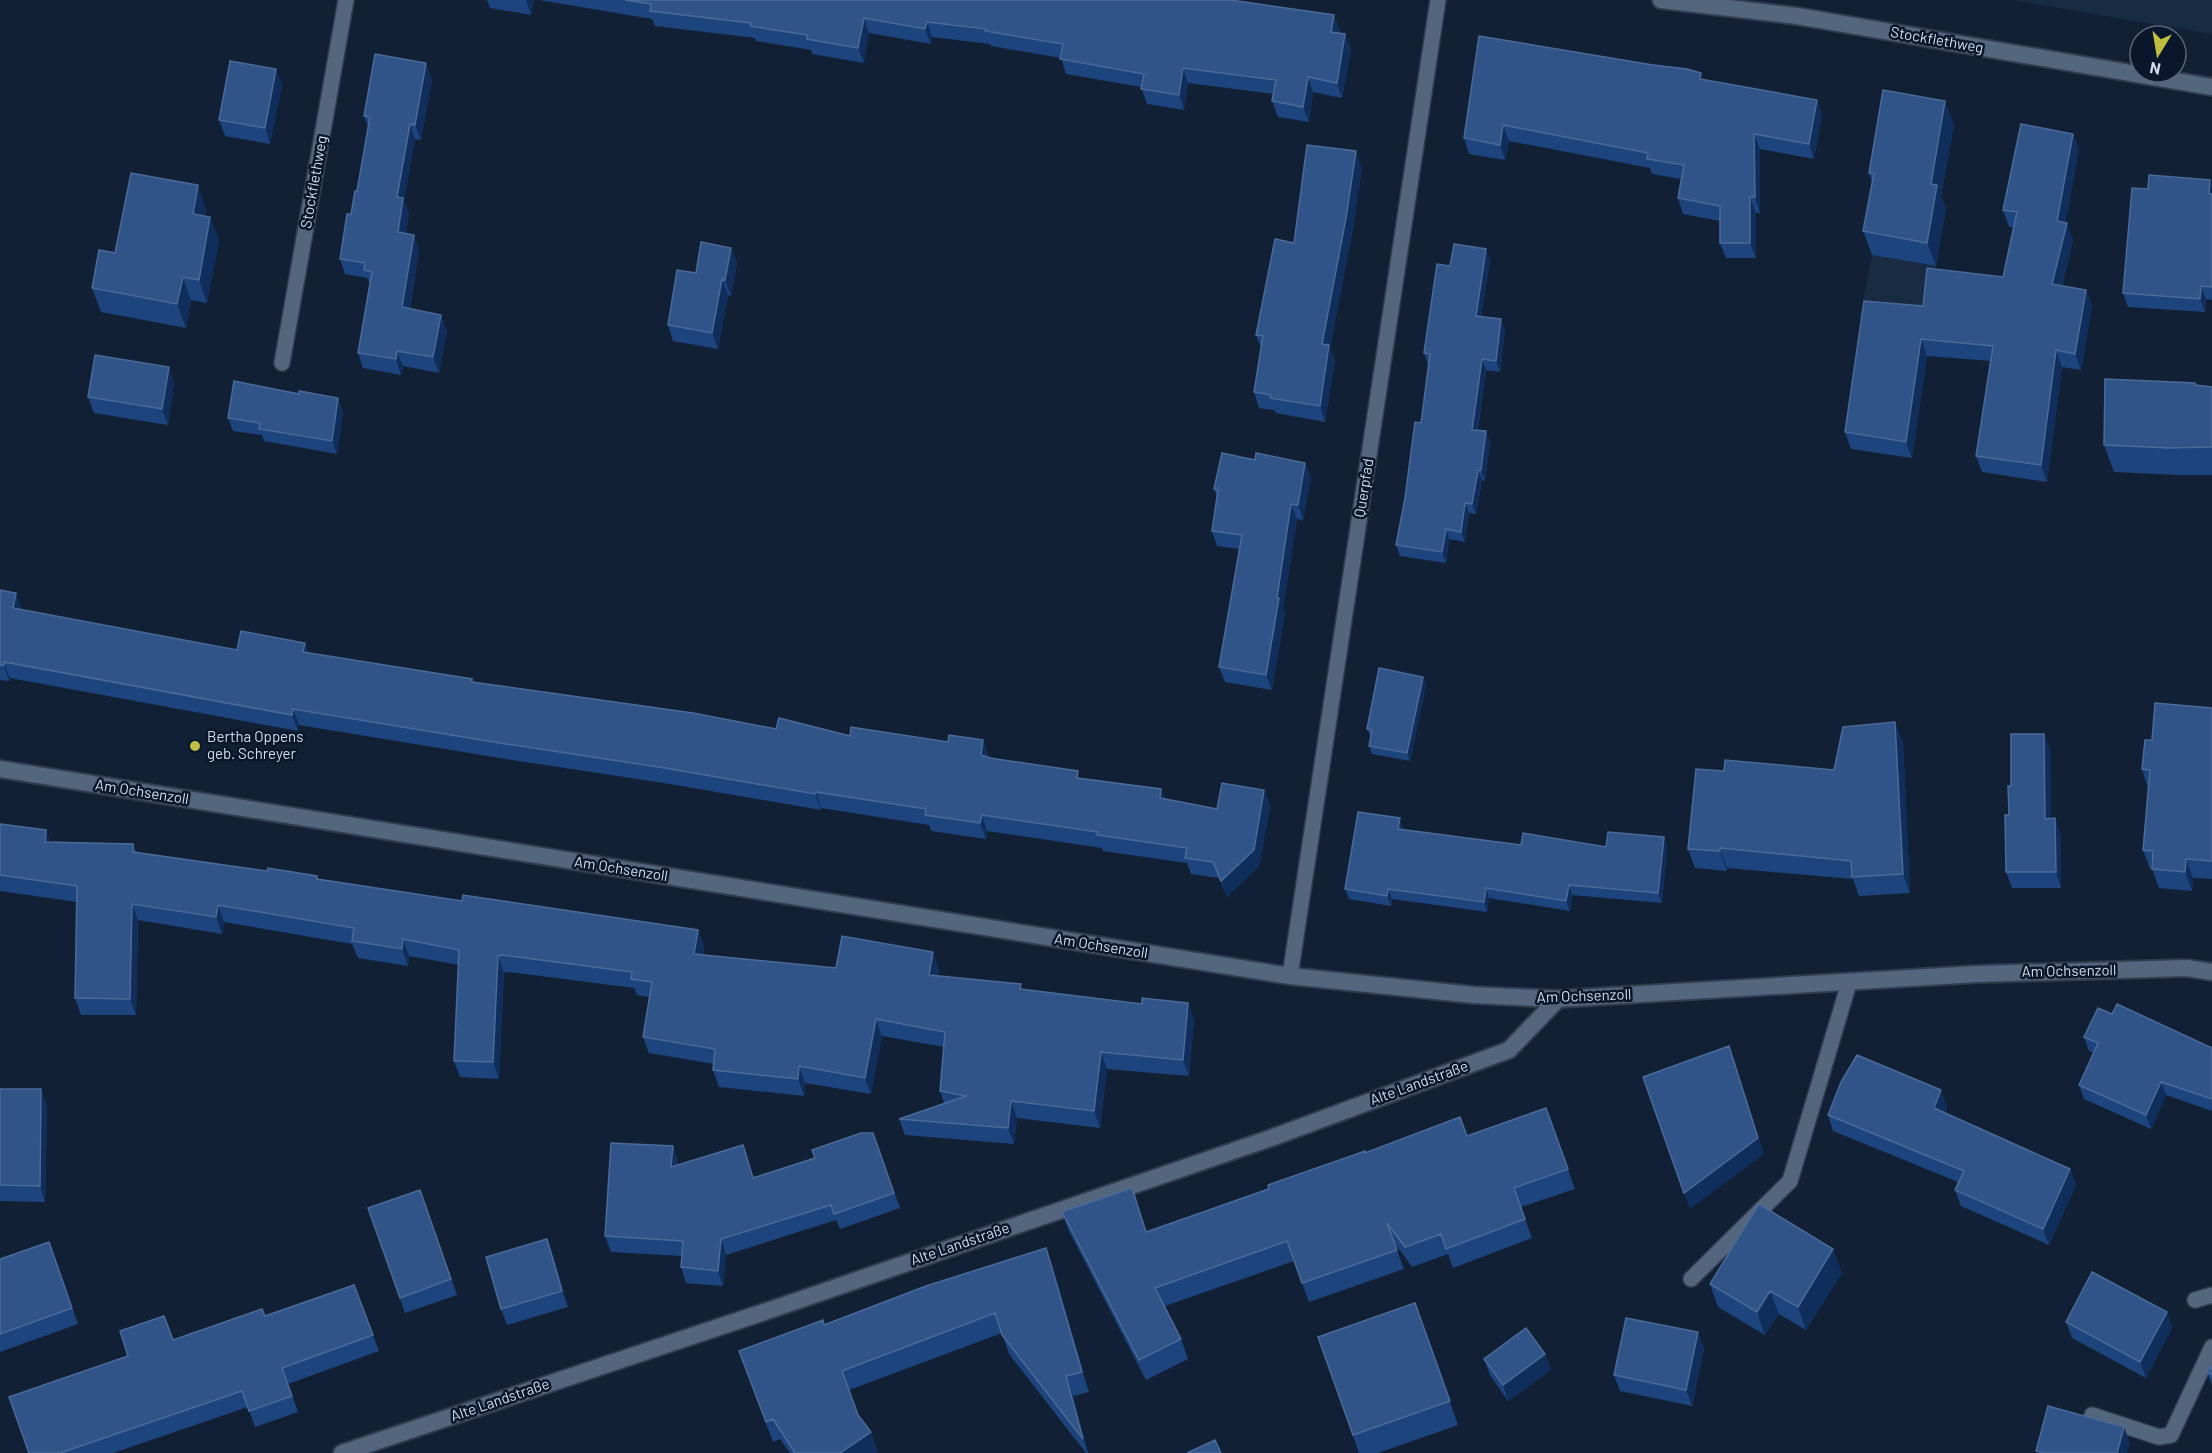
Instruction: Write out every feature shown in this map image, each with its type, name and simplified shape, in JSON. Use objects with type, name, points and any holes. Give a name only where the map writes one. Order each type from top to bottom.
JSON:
[{"type":"street","name":"Stockflethweg","points":[[1661,0],[1797,16],[2212,87]]},
{"type":"street","name":"Am Ochsenzoll","points":[[0,770],[1290,976],[1474,995],[1558,999],[1977,974],[2187,968],[2212,972]]},
{"type":"street","name":"Alte Landstraße","points":[[342,1453],[1260,1142],[1509,1050],[1558,999]]},
{"type":"lane","name":"Stockflethweg","points":[[282,363],[346,0]]},
{"type":"lane","name":"Querpfad","points":[[1290,976],[1438,0]]},
{"type":"lane","points":[[1691,1279],[1790,1181],[1849,983]]},
{"type":"lane","points":[[2195,1300],[2212,1295]]},
{"type":"lane","points":[[2092,1415],[2159,1437],[2171,1435],[2212,1347]]},
{"type":"shaded area","points":[[2012,0],[2212,0],[2212,34],[2188,30],[2188,24],[2153,24]]},
{"type":"shaded area","points":[[1872,255],[1936,266],[1928,327],[1890,319],[1860,317]]},
{"type":"building","points":[[625,0],[1231,0],[1334,15],[1331,32],[1345,34],[1337,83],[1308,77],[1303,107],[1272,101],[1276,80],[1183,68],[1179,95],[1141,89],[1144,74],[1060,59],[1063,44],[985,31],[986,29],[927,22],[925,29],[864,18],[858,48],[807,39],[807,35],[750,26],[751,23],[650,11],[651,4]]},
{"type":"building","points":[[1479,36],[1687,69],[1701,73],[1700,79],[1817,100],[1809,144],[1754,134],[1755,197],[1750,197],[1750,243],[1720,243],[1720,206],[1678,198],[1684,165],[1647,159],[1648,153],[1503,125],[1500,145],[1464,138]]},
{"type":"building","points":[[375,54],[426,63],[415,125],[410,124],[397,197],[403,198],[398,232],[414,235],[402,307],[441,315],[433,357],[397,351],[396,359],[358,353],[372,272],[364,270],[365,263],[340,259],[347,214],[351,214],[355,191],[357,191],[370,117],[364,116]]},
{"type":"building","points":[[230,61],[276,69],[265,128],[219,120]]},
{"type":"building","points":[[1883,90],[1945,101],[1931,184],[1937,185],[1927,243],[1863,231],[1874,173],[1869,173]]},
{"type":"building","points":[[2021,124],[2073,134],[2057,221],[2067,223],[2052,284],[2086,290],[2075,354],[2056,350],[2041,465],[1976,456],[1993,346],[1921,339],[1906,442],[1845,432],[1864,301],[1923,306],[1927,268],[2003,277],[2017,212],[2003,210]]},
{"type":"building","points":[[1307,145],[1356,151],[1322,344],[1329,345],[1320,406],[1270,398],[1271,395],[1254,392],[1263,336],[1256,335],[1275,239],[1294,243]]},
{"type":"building","points":[[131,173],[198,185],[193,214],[210,217],[199,280],[183,277],[177,304],[92,288],[99,250],[115,253]]},
{"type":"building","points":[[2149,175],[2210,180],[2212,287],[2201,286],[2200,299],[2123,293],[2132,188],[2148,189]]},
{"type":"building","points":[[701,242],[731,248],[725,280],[722,279],[712,333],[668,325],[677,270],[696,273]]},
{"type":"building","points":[[1454,244],[1486,249],[1476,316],[1501,319],[1496,361],[1482,359],[1472,430],[1486,431],[1481,470],[1478,470],[1472,504],[1465,503],[1461,532],[1446,529],[1442,552],[1396,545],[1415,422],[1421,423],[1430,354],[1424,353],[1437,264],[1450,266]]},
{"type":"building","points":[[95,355],[169,367],[162,409],[88,397]]},
{"type":"building","points":[[2105,379],[2195,383],[2195,385],[2212,387],[2212,447],[2104,445]]},
{"type":"building","points":[[234,381],[299,394],[299,391],[338,398],[332,441],[259,429],[260,423],[228,418]]},
{"type":"building","points":[[1222,453],[1255,460],[1256,453],[1305,463],[1298,505],[1291,504],[1266,675],[1219,667],[1242,535],[1212,531],[1218,490],[1214,489]]},
{"type":"building","points":[[0,590],[16,593],[13,608],[237,650],[241,631],[305,643],[303,652],[472,679],[472,682],[693,713],[776,729],[779,718],[850,736],[851,727],[948,742],[949,735],[983,740],[981,755],[990,758],[1078,771],[1077,778],[1161,789],[1160,798],[1217,809],[1222,783],[1264,790],[1254,850],[1221,881],[1213,862],[1185,858],[1187,848],[1097,835],[1098,832],[982,815],[980,823],[925,815],[926,809],[816,792],[815,794],[293,709],[292,715],[4,662],[4,665],[0,665]]},
{"type":"building","points":[[1379,668],[1423,677],[1407,753],[1369,746],[1372,730],[1367,729]]},
{"type":"building","points":[[2155,703],[2212,708],[2212,861],[2186,859],[2185,872],[2152,869],[2153,851],[2143,850],[2150,770],[2142,769],[2145,740],[2152,740]]},
{"type":"building","points":[[1895,722],[1903,874],[1852,877],[1851,861],[1720,848],[1720,851],[1688,849],[1696,769],[1724,771],[1725,760],[1834,770],[1843,727]]},
{"type":"building","points":[[2011,734],[2044,734],[2045,819],[2055,818],[2056,872],[2006,872],[2005,815],[2009,815]]},
{"type":"building","points":[[1358,812],[1400,818],[1398,829],[1521,845],[1523,833],[1606,847],[1608,832],[1664,837],[1658,893],[1569,885],[1566,901],[1486,888],[1484,902],[1388,889],[1387,896],[1345,889]]},
{"type":"building","points":[[0,824],[46,830],[45,842],[133,844],[133,852],[267,871],[268,868],[317,876],[317,879],[462,901],[463,895],[698,930],[694,954],[836,968],[842,936],[933,952],[929,975],[1021,984],[1020,989],[1142,1004],[1142,998],[1188,1003],[1183,1060],[1101,1052],[1094,1111],[1011,1101],[1008,1128],[899,1119],[966,1096],[940,1091],[945,1032],[876,1019],[865,1078],[799,1066],[798,1079],[713,1070],[715,1049],[643,1037],[652,982],[631,979],[632,972],[503,955],[498,956],[493,1062],[454,1061],[459,950],[403,939],[402,949],[352,941],[354,928],[218,905],[216,917],[132,904],[130,999],[75,998],[77,886],[0,875]]},
{"type":"building","points":[[2117,1004],[2212,1048],[2212,1099],[2161,1082],[2146,1115],[2079,1085],[2098,1043],[2084,1037],[2098,1008],[2112,1014]]},
{"type":"building","points":[[1729,1046],[1758,1138],[1684,1193],[1643,1077]]},
{"type":"building","points":[[1857,1055],[1941,1090],[1934,1108],[2070,1169],[2043,1229],[1955,1190],[1964,1171],[1828,1115],[1841,1082]]},
{"type":"building","points":[[0,1089],[41,1089],[40,1186],[0,1185]]},
{"type":"building","points":[[1546,1108],[1568,1169],[1514,1188],[1525,1219],[1446,1249],[1441,1234],[1405,1247],[1387,1223],[1397,1250],[1302,1283],[1287,1241],[1155,1288],[1181,1339],[1139,1360],[1062,1212],[1132,1188],[1146,1232],[1269,1189],[1268,1185],[1365,1151],[1365,1153],[1460,1117],[1467,1136]]},
{"type":"building","points":[[861,1133],[873,1133],[894,1193],[834,1214],[831,1205],[721,1239],[718,1271],[681,1267],[683,1241],[605,1236],[611,1143],[673,1146],[671,1167],[743,1145],[753,1178],[815,1158],[812,1150]]},
{"type":"building","points":[[420,1190],[451,1279],[400,1298],[368,1208]]},
{"type":"building","points":[[1759,1204],[1833,1249],[1798,1307],[1770,1291],[1757,1312],[1710,1284]]},
{"type":"building","points":[[547,1239],[562,1291],[501,1309],[486,1257]]},
{"type":"building","points":[[49,1242],[72,1308],[0,1334],[0,1259]]},
{"type":"building","points":[[1046,1248],[1082,1372],[1066,1376],[1083,1439],[1002,1335],[995,1313],[842,1371],[858,1415],[871,1432],[840,1453],[795,1453],[773,1419],[766,1422],[739,1351],[823,1320],[824,1325],[926,1286]]},
{"type":"building","points":[[2092,1272],[2167,1312],[2140,1362],[2066,1322]]},
{"type":"building","points":[[354,1285],[373,1335],[282,1368],[292,1396],[249,1411],[242,1391],[60,1453],[29,1453],[9,1397],[128,1356],[120,1331],[164,1316],[173,1340],[262,1309],[265,1316]]},
{"type":"building","points":[[1415,1303],[1450,1401],[1353,1435],[1318,1337]]},
{"type":"building","points":[[1626,1318],[1698,1332],[1686,1390],[1614,1375]]},
{"type":"building","points":[[1526,1328],[1545,1354],[1503,1385],[1484,1359]]},
{"type":"building","points":[[2048,1406],[2124,1427],[2117,1453],[2043,1453],[2036,1451]]},
{"type":"building","points":[[1215,1440],[1221,1453],[1187,1453]]},
{"type":"place","name":"Bertha Oppens geb. Schreyer","points":[[195,746]]}]
